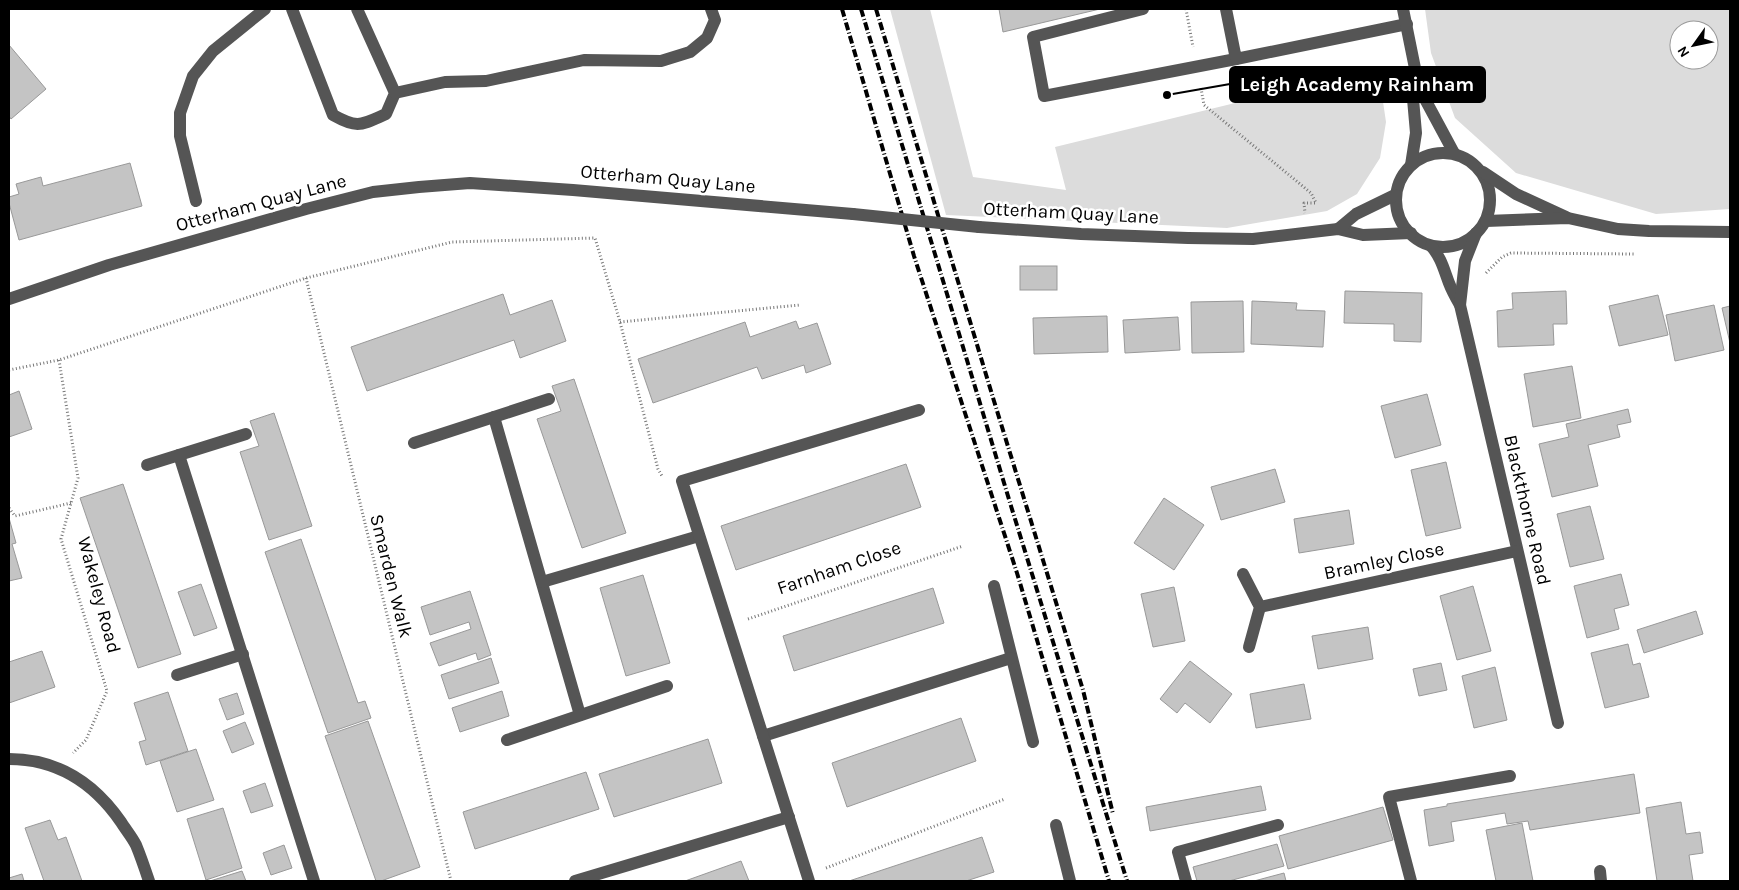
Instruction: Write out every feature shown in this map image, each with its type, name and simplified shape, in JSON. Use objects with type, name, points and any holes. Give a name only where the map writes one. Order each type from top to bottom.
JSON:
[{"type":"street","points":[[196,201],[180,136],[180,113],[193,76],[213,51],[265,9]]},
{"type":"street","points":[[292,9],[333,115],[347,123],[362,124],[386,114],[395,93],[357,9]]},
{"type":"street","points":[[395,93],[445,82],[486,81],[584,60],[661,61],[690,52],[707,38],[715,20],[711,9]]},
{"type":"street","points":[[1143,9],[1033,38],[1044,96],[1407,24]]},
{"type":"street","points":[[1226,9],[1236,59]]},
{"type":"street","points":[[1403,9],[1419,88],[1454,153]]},
{"type":"street","points":[[1411,165],[1416,133],[1413,99],[1419,88]]},
{"type":"street","points":[[1436,152],[1454,153],[1472,162],[1477,168],[1491,192],[1489,212],[1481,226],[1463,242],[1451,247],[1431,246],[1411,234],[1398,215],[1395,195],[1402,178],[1411,165],[1425,156],[1436,152]]},
{"type":"street","points":[[1477,168],[1509,190],[1568,218],[1618,229],[1730,232]]},
{"type":"street","name":"Otterham Quay Lane","points":[[9,299],[109,265],[373,192],[470,184],[573,190],[853,214],[979,227],[1081,234],[1253,239],[1338,229],[1363,235],[1411,234]]},
{"type":"street","points":[[1338,229],[1356,214],[1395,195]]},
{"type":"street","points":[[1481,226],[1568,218]]},
{"type":"street","name":"Blackthorne Road","points":[[1460,305],[1465,262],[1481,226]]},
{"type":"street","name":"Blackthorne Road","points":[[1431,246],[1442,262],[1449,283],[1460,305],[1558,723]]},
{"type":"street","points":[[414,443],[549,399]]},
{"type":"street","points":[[808,878],[682,481],[920,410]]},
{"type":"street","points":[[494,417],[580,715]]},
{"type":"street","points":[[147,466],[246,434]]},
{"type":"street","points":[[179,455],[314,881]]},
{"type":"street","points":[[542,582],[699,536]]},
{"type":"street","name":"Bramley Close","points":[[1260,607],[1517,551]]},
{"type":"street","points":[[1243,574],[1260,607],[1249,647]]},
{"type":"street","points":[[994,586],[1033,742]]},
{"type":"street","points":[[177,676],[243,654]]},
{"type":"street","points":[[763,736],[1011,658]]},
{"type":"street","points":[[507,740],[667,686]]},
{"type":"street","points":[[9,759],[23,759],[59,768],[80,780],[98,794],[116,815],[135,843],[149,881]]},
{"type":"street","points":[[1411,881],[1389,797],[1510,776]]},
{"type":"street","points":[[575,881],[788,817]]},
{"type":"street","points":[[1056,825],[1070,881]]},
{"type":"street","points":[[1186,881],[1178,852],[1278,825]]},
{"type":"path","points":[[1186,9],[1204,105],[1312,193],[1316,203],[1304,203],[1306,233]]},
{"type":"path","points":[[9,370],[59,360],[306,278],[452,242],[595,238],[620,322],[658,469],[663,477]]},
{"type":"path","points":[[1464,282],[1481,280],[1497,261],[1511,253],[1637,254]]},
{"type":"path","name":"Smarden Walk","points":[[306,278],[451,881]]},
{"type":"path","points":[[620,322],[800,305]]},
{"type":"path","name":"Wakeley Road","points":[[59,360],[78,478],[61,539],[107,691],[86,740],[59,768]]},
{"type":"path","points":[[9,508],[15,516],[71,503]]},
{"type":"path","name":"Farnham Close","points":[[728,626],[963,546]]},
{"type":"path","points":[[808,878],[1005,799]]},
{"type":"shaded area","points":[[890,9],[930,9],[973,177],[1066,190],[1055,147],[1378,68],[1386,122],[1380,158],[1357,194],[1327,211],[1227,228],[946,215]]},
{"type":"shaded area","points":[[1425,9],[1730,9],[1730,209],[1656,214],[1516,173],[1455,118],[1431,53]]},
{"type":"building","points":[[999,9],[1100,9],[1003,32]]},
{"type":"building","points":[[9,45],[46,89],[11,119],[9,116]]},
{"type":"building","points":[[130,163],[142,206],[19,240],[9,197],[19,194],[16,184],[41,177],[43,186]]},
{"type":"building","points":[[1020,266],[1057,266],[1057,290],[1020,290]]},
{"type":"building","points":[[1345,291],[1422,293],[1421,342],[1394,341],[1394,324],[1344,323]]},
{"type":"building","points":[[1566,291],[1567,324],[1553,324],[1554,345],[1498,347],[1497,311],[1513,309],[1512,293]]},
{"type":"building","points":[[503,294],[510,315],[552,300],[566,341],[520,358],[514,340],[367,391],[351,347]]},
{"type":"building","points":[[1658,295],[1668,335],[1619,346],[1609,306]]},
{"type":"building","points":[[1243,301],[1244,352],[1192,353],[1191,302]]},
{"type":"building","points":[[1252,301],[1297,303],[1296,310],[1325,311],[1323,347],[1251,344]]},
{"type":"building","points":[[1714,305],[1724,350],[1675,361],[1666,315]]},
{"type":"building","points":[[1730,306],[1730,343],[1722,308]]},
{"type":"building","points":[[1107,316],[1108,352],[1034,354],[1033,318]]},
{"type":"building","points":[[1178,317],[1180,350],[1125,353],[1123,320]]},
{"type":"building","points":[[796,321],[799,329],[817,323],[831,364],[806,373],[804,365],[762,379],[757,367],[653,403],[638,359],[745,322],[750,337]]},
{"type":"building","points":[[1572,366],[1581,418],[1533,427],[1524,374]]},
{"type":"building","points":[[574,379],[626,533],[582,548],[537,419],[561,411],[552,386]]},
{"type":"building","points":[[19,391],[32,429],[9,437],[9,395]]},
{"type":"building","points":[[1427,394],[1441,445],[1395,458],[1381,406]]},
{"type":"building","points":[[1628,409],[1631,422],[1617,425],[1620,437],[1588,445],[1598,486],[1552,497],[1539,444],[1569,437],[1566,424]]},
{"type":"building","points":[[274,413],[312,526],[269,540],[240,452],[259,446],[250,421]]},
{"type":"building","points":[[1446,462],[1461,528],[1426,536],[1411,470]]},
{"type":"building","points":[[906,464],[921,507],[736,570],[721,526]]},
{"type":"building","points":[[1275,469],[1285,502],[1221,520],[1211,487]]},
{"type":"building","points":[[123,484],[181,654],[138,668],[80,498]]},
{"type":"building","points":[[1164,498],[1204,525],[1174,570],[1134,543]]},
{"type":"building","points":[[1590,506],[1604,559],[1570,567],[1557,514]]},
{"type":"building","points":[[1349,510],[1354,544],[1299,553],[1294,519]]},
{"type":"building","points":[[9,518],[16,543],[12,544],[22,578],[9,581]]},
{"type":"building","points":[[301,539],[358,703],[365,701],[371,718],[328,733],[265,552]]},
{"type":"building","points":[[1621,574],[1629,605],[1614,609],[1619,629],[1587,638],[1574,586]]},
{"type":"building","points":[[643,575],[670,663],[626,676],[600,588]]},
{"type":"building","points":[[201,584],[217,628],[194,636],[178,592]]},
{"type":"building","points":[[1473,586],[1491,651],[1457,660],[1440,596]]},
{"type":"building","points":[[1174,587],[1185,641],[1153,647],[1141,594]]},
{"type":"building","points":[[933,588],[944,623],[794,671],[783,636]]},
{"type":"building","points":[[470,591],[491,655],[478,660],[476,653],[439,666],[430,643],[471,629],[469,622],[430,635],[421,607]]},
{"type":"building","points":[[1696,611],[1703,634],[1644,653],[1637,630]]},
{"type":"building","points":[[1368,627],[1373,659],[1318,669],[1312,636]]},
{"type":"building","points":[[1628,644],[1633,665],[1640,663],[1649,697],[1605,708],[1591,653]]},
{"type":"building","points":[[42,651],[55,687],[9,703],[9,662]]},
{"type":"building","points":[[491,658],[499,683],[449,699],[441,675]]},
{"type":"building","points":[[1190,661],[1232,694],[1210,723],[1185,703],[1177,713],[1160,699]]},
{"type":"building","points":[[1441,663],[1447,690],[1419,696],[1413,669]]},
{"type":"building","points":[[1495,667],[1507,720],[1474,728],[1462,676]]},
{"type":"building","points":[[1304,684],[1311,719],[1256,728],[1250,694]]},
{"type":"building","points":[[502,691],[509,716],[460,732],[452,708]]},
{"type":"building","points":[[168,692],[188,751],[146,765],[139,742],[146,740],[134,703]]},
{"type":"building","points":[[237,693],[244,714],[227,720],[219,699]]},
{"type":"building","points":[[961,718],[976,761],[847,807],[832,763]]},
{"type":"building","points":[[368,721],[420,867],[381,881],[376,881],[325,736]]},
{"type":"building","points":[[245,722],[254,744],[232,753],[223,731]]},
{"type":"building","points":[[708,739],[722,783],[614,817],[599,774]]},
{"type":"building","points":[[196,749],[214,800],[177,812],[160,761]]},
{"type":"building","points":[[586,772],[599,809],[475,849],[463,812]]},
{"type":"building","points":[[1634,774],[1640,813],[1530,830],[1528,821],[1507,824],[1505,813],[1451,822],[1454,841],[1429,846],[1424,810],[1447,806],[1447,804]]},
{"type":"building","points":[[265,783],[273,806],[251,813],[243,791]]},
{"type":"building","points":[[1261,786],[1266,810],[1150,831],[1146,807]]},
{"type":"building","points":[[1681,802],[1686,834],[1700,832],[1703,853],[1689,855],[1693,881],[1657,881],[1646,808]]},
{"type":"building","points":[[1383,807],[1393,840],[1288,869],[1279,836]]},
{"type":"building","points":[[223,808],[242,868],[206,880],[187,819]]},
{"type":"building","points":[[50,820],[58,840],[66,837],[82,881],[44,881],[25,828]]},
{"type":"building","points":[[1522,823],[1533,881],[1496,881],[1486,830]]},
{"type":"building","points":[[982,837],[994,872],[966,881],[849,881]]},
{"type":"building","points":[[1277,844],[1284,866],[1229,881],[1197,881],[1193,867]]},
{"type":"building","points":[[284,845],[292,868],[271,875],[263,853]]},
{"type":"building","points":[[741,861],[749,881],[685,881]]},
{"type":"building","points":[[242,871],[246,881],[210,881]]},
{"type":"building","points":[[1284,873],[1286,881],[1254,881]]},
{"type":"building","points":[[22,874],[24,881],[9,881],[9,878]]},
{"type":"railway","points":[[842,9],[914,256],[1017,573],[1109,881]]},
{"type":"railway","points":[[861,9],[1011,506],[1127,881]]},
{"type":"railway","points":[[876,9],[1083,690],[1113,814]]},
{"type":"place","name":"Leigh Academy Rainham","points":[[1167,95]]}]
